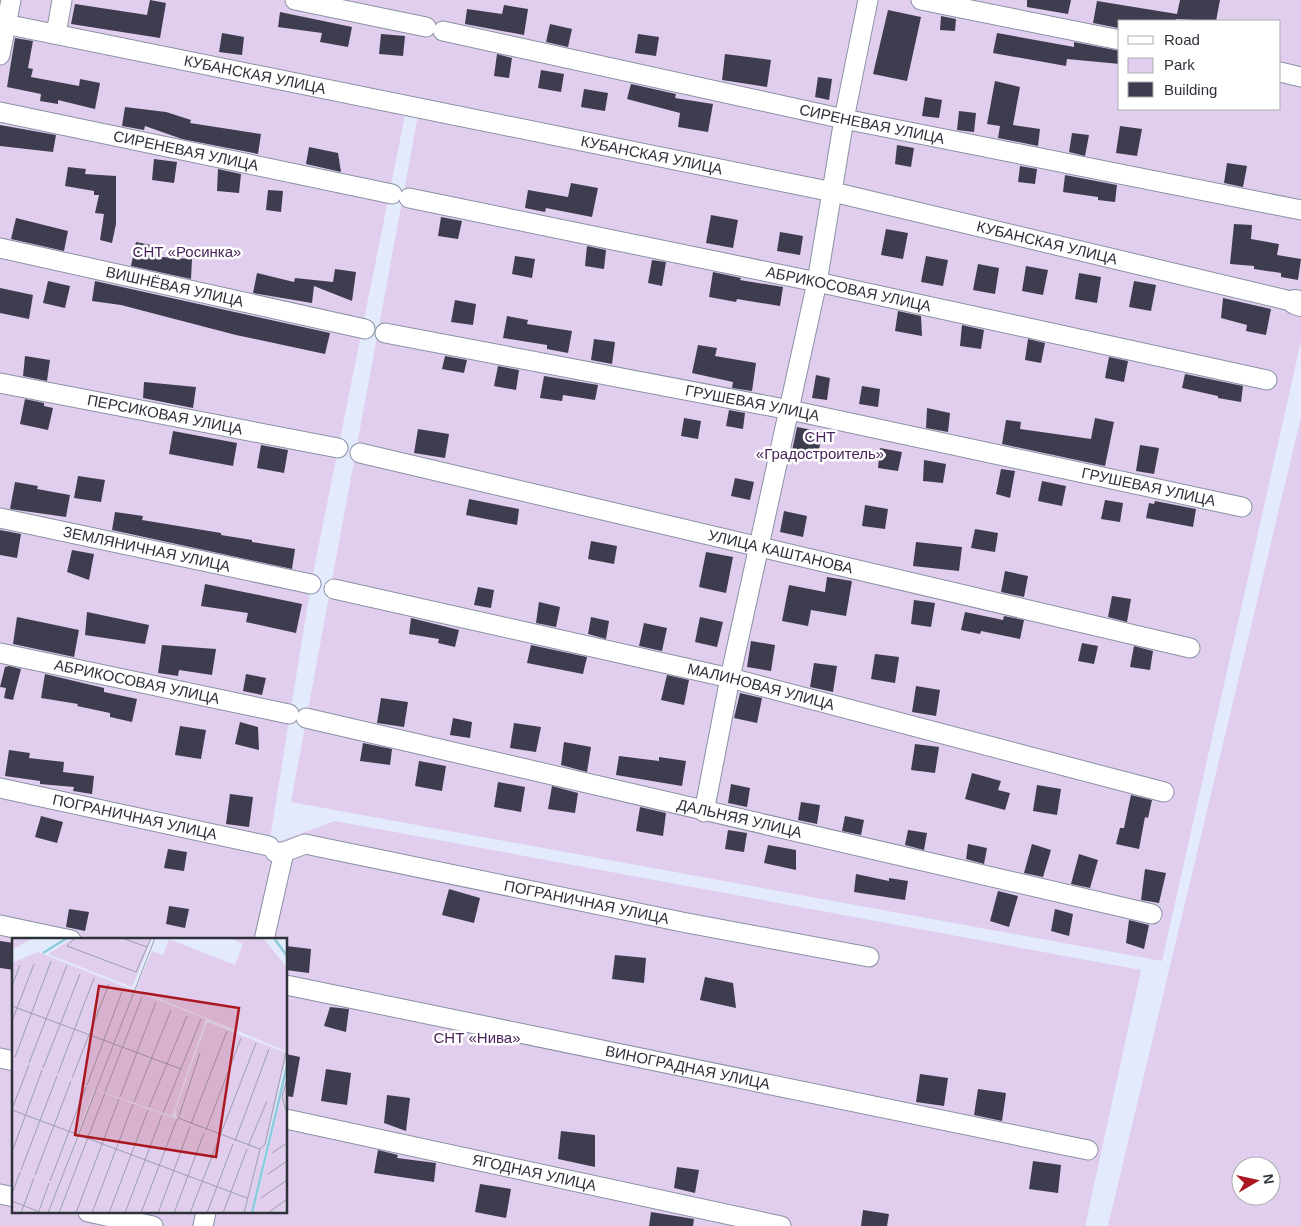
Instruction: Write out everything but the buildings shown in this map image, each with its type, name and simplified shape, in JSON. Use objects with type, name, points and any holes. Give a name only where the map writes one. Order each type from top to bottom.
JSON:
[{"type":"street","points":[[0,56],[3,24],[11,0]]},
{"type":"street","points":[[56,34],[62,0]]},
{"type":"street","name":"СИРЕНЕВАЯ УЛИЦА","points":[[295,0],[844,119],[1301,210]]},
{"type":"street","points":[[704,812],[730,678],[817,282],[844,119],[868,0]]},
{"type":"street","points":[[921,0],[1118,40]]},
{"type":"street","name":"КУБАНСКАЯ УЛИЦА","points":[[3,24],[833,192],[1298,303]]},
{"type":"street","points":[[1281,72],[1301,77]]},
{"type":"street","name":"СИРЕНЕВАЯ УЛИЦА","points":[[0,112],[400,196]]},
{"type":"street","name":"АБРИКОСОВАЯ УЛИЦА","points":[[400,196],[817,282],[1267,380]]},
{"type":"street","name":"ВИШНЁВАЯ УЛИЦА","points":[[0,248],[357,327]]},
{"type":"street","name":"ГРУШЕВАЯ УЛИЦА","points":[[385,333],[790,410],[1242,507]]},
{"type":"street","name":"ПЕРСИКОВАЯ УЛИЦА","points":[[0,383],[333,447]]},
{"type":"street","name":"УЛИЦА КАШТАНОВА","points":[[366,454],[1190,648]]},
{"type":"street","name":"ЗЕМЛЯНИЧНАЯ УЛИЦА","points":[[0,518],[303,582]]},
{"type":"street","name":"МАЛИНОВАЯ УЛИЦА","points":[[334,589],[730,678],[1164,792]]},
{"type":"street","name":"АБРИКОСОВАЯ УЛИЦА","points":[[0,653],[326,723]]},
{"type":"street","name":"ДАЛЬНЯЯ УЛИЦА","points":[[326,723],[704,812],[1152,914]]},
{"type":"street","name":"ПОГРАНИЧНАЯ УЛИЦА","points":[[0,788],[276,850],[305,844],[682,922],[869,957]]},
{"type":"street","points":[[264,938],[276,850]]},
{"type":"street","points":[[0,925],[62,938]]},
{"type":"street","name":"ВИНОГРАДНАЯ УЛИЦА","points":[[288,985],[1088,1150]]},
{"type":"street","name":"ЯГОДНАЯ УЛИЦА","points":[[288,1119],[781,1226]]},
{"type":"street","points":[[97,1214],[153,1226]]},
{"type":"green space","name":"СНТ «Градостроитель»","points":[[0,0],[1301,0],[1301,341],[1162,961],[291,802],[421,99],[0,13]]},
{"type":"green space","points":[[0,23],[407,105],[311,584],[269,845],[335,821],[1141,970],[1085,1226],[0,1226]]},
{"type":"green space","points":[[1301,417],[1301,1226],[1108,1226]]},
{"type":"park label","name":"СНТ «Росинка»","points":[[187,252]]},
{"type":"park label","name":"СНТ «Нива»","points":[[477,1038]]}]
